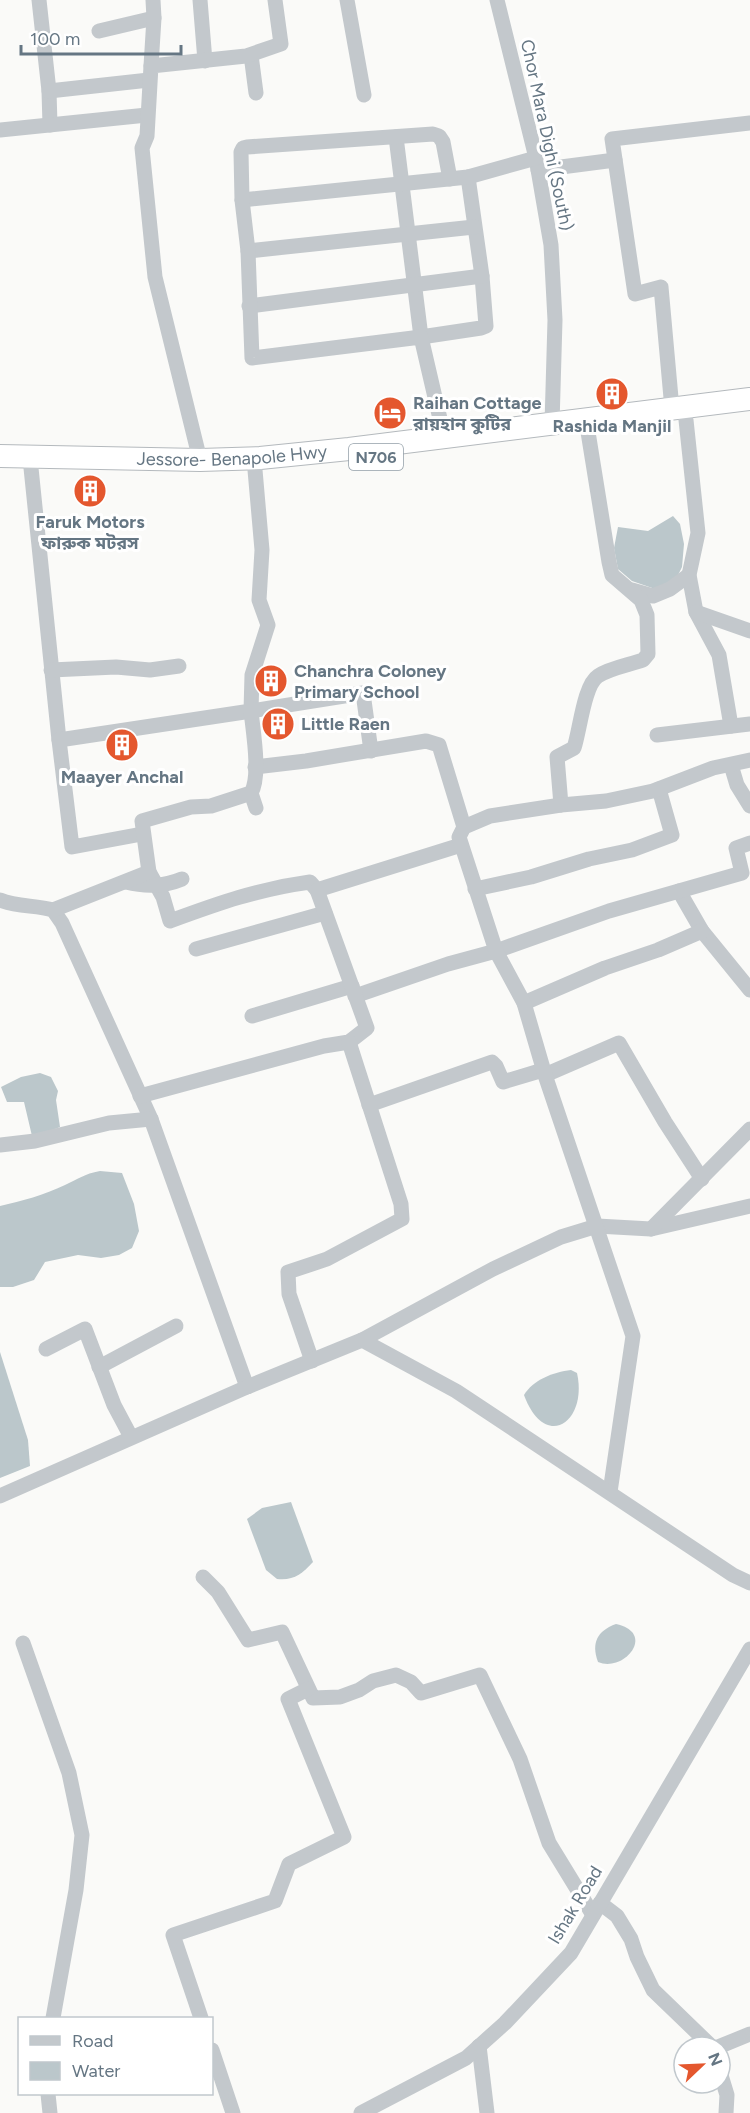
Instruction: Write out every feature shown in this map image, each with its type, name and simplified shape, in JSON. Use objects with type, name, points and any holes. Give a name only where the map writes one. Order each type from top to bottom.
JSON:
[{"type":"highway","name":"Jessore- Benapole Hwy","points":[[0,468],[255,470],[440,447],[588,432],[750,399]]},
{"type":"highway","name":"Jessore- Benapole Hwy","points":[[0,456],[200,460],[260,458],[552,423],[679,414],[750,412]]},
{"type":"street","points":[[39,0],[49,91],[50,125]]},
{"type":"street","points":[[153,0],[147,136],[142,148],[155,277],[200,460]]},
{"type":"street","points":[[201,0],[205,61]]},
{"type":"street","points":[[49,91],[251,54],[281,44],[274,0]]},
{"type":"street","points":[[346,0],[364,95]]},
{"type":"street","name":"Chor Mara Dighi (South)","points":[[497,0],[537,164],[551,245],[555,320],[552,423]]},
{"type":"street","points":[[99,31],[154,18]]},
{"type":"street","points":[[251,54],[256,93]]},
{"type":"street","points":[[0,130],[147,115]]},
{"type":"street","points":[[731,726],[719,655],[696,612],[689,575],[698,533],[661,287],[635,294],[612,139],[750,123]]},
{"type":"street","points":[[450,179],[442,142],[439,136],[433,134],[243,148],[242,200],[248,251],[252,358],[422,338],[486,326],[482,276],[468,177]]},
{"type":"street","points":[[396,137],[422,338],[444,436]]},
{"type":"street","points":[[242,200],[468,177],[537,164],[615,160]]},
{"type":"street","points":[[248,251],[474,227]]},
{"type":"street","points":[[249,306],[482,276]]},
{"type":"street","points":[[561,805],[557,757],[574,748],[580,731],[586,692],[595,677],[643,660],[648,654],[647,615],[641,600],[612,575],[588,432]]},
{"type":"street","points":[[31,468],[51,670],[72,847],[142,834]]},
{"type":"street","points":[[140,1096],[324,1046],[349,1042],[367,1028],[317,891],[310,882],[254,892],[170,921],[163,897],[149,872],[142,821],[191,807],[254,800],[252,675],[268,624],[260,600],[262,550],[255,470]]},
{"type":"street","points":[[629,589],[653,596],[670,589],[689,575]]},
{"type":"street","points":[[696,612],[750,631]]},
{"type":"street","points":[[51,670],[116,667],[150,670],[179,666]]},
{"type":"street","points":[[59,740],[363,693],[371,751]]},
{"type":"street","points":[[657,735],[750,724]]},
{"type":"street","points":[[255,767],[426,741],[439,746],[464,827]]},
{"type":"street","points":[[610,1492],[633,1336],[544,1073],[524,1003],[495,951],[459,837],[464,827],[490,816],[561,805],[606,801],[659,789],[713,768],[750,760]]},
{"type":"street","points":[[731,765],[737,785],[750,806]]},
{"type":"street","points":[[475,889],[531,877],[589,859],[632,850],[672,835],[659,789]]},
{"type":"street","points":[[252,1016],[353,991],[495,951],[609,911],[742,873],[736,848],[750,843]]},
{"type":"street","points":[[317,891],[461,844]]},
{"type":"street","points":[[0,900],[11,904],[53,910],[149,872]]},
{"type":"street","points":[[126,882],[143,886],[169,884],[182,879]]},
{"type":"street","points":[[679,891],[702,931],[750,990]]},
{"type":"street","points":[[53,910],[62,923],[151,1119],[247,1387]]},
{"type":"street","points":[[196,949],[325,913]]},
{"type":"street","points":[[524,1003],[605,968],[658,950],[702,931]]},
{"type":"street","points":[[312,1361],[289,1294],[288,1272],[327,1259],[402,1219],[401,1204],[349,1042]]},
{"type":"street","points":[[369,1105],[492,1062],[503,1082],[544,1073],[619,1042],[665,1122],[702,1179]]},
{"type":"street","points":[[0,1145],[35,1141],[109,1123],[151,1119]]},
{"type":"street","points":[[651,1229],[750,1129]]},
{"type":"street","points":[[0,1496],[247,1387],[362,1340],[493,1269],[561,1237],[597,1226],[651,1229],[750,1206]]},
{"type":"street","points":[[99,1367],[176,1326]]},
{"type":"street","points":[[46,1349],[85,1329],[114,1405],[131,1437]]},
{"type":"street","points":[[362,1340],[456,1391],[734,1575],[750,1583]]},
{"type":"street","points":[[203,1577],[218,1592],[248,1640],[282,1632],[313,1698],[340,1697],[359,1690],[373,1681],[396,1675],[411,1682],[421,1693],[480,1675],[520,1760],[549,1843],[597,1909],[617,1916],[631,1939],[652,1990],[699,2035]]},
{"type":"street","points":[[23,1643],[69,1773],[82,1835],[76,1890],[53,2017]]},
{"type":"street","name":"Ishak Road","points":[[361,2113],[466,2058],[505,2023],[571,1953],[750,1649]]},
{"type":"street","points":[[200,2017],[173,1935],[275,1901],[289,1864],[344,1837],[288,1699],[308,1689]]},
{"type":"street","points":[[732,2041],[750,2034]]},
{"type":"street","points":[[479,2046],[487,2113]]},
{"type":"street","points":[[213,2053],[233,2113]]},
{"type":"street","points":[[48,2095],[50,2113]]},
{"type":"street","points":[[726,2113],[727,2095]]},
{"type":"water","points":[[673,516],[680,524],[684,544],[682,567],[676,579],[658,590],[632,581],[618,569],[614,548],[618,527],[648,531]]},
{"type":"water","points":[[40,1073],[51,1077],[58,1091],[56,1100],[60,1127],[38,1136],[32,1136],[24,1102],[7,1102],[1,1087],[21,1077]]},
{"type":"water","points":[[100,1171],[122,1173],[134,1204],[139,1231],[132,1248],[119,1255],[101,1258],[78,1255],[45,1262],[34,1280],[13,1287],[0,1287],[0,1206],[41,1195],[85,1175]]},
{"type":"water","points":[[0,1352],[28,1440],[30,1466],[0,1478]]},
{"type":"water","points":[[571,1370],[577,1373],[579,1390],[571,1417],[563,1424],[553,1426],[543,1422],[533,1412],[524,1395],[544,1378]]},
{"type":"water","points":[[291,1502],[313,1562],[297,1576],[277,1579],[266,1570],[247,1519],[262,1508]]},
{"type":"water","points":[[616,1624],[628,1629],[634,1635],[635,1643],[632,1651],[618,1662],[608,1664],[598,1662],[595,1649],[597,1638],[604,1630]]},
{"type":"place","name":"Rashida Manjil","points":[[612,394]]},
{"type":"place","name":"Raihan Cottage রায়হান কুটির","points":[[390,413]]},
{"type":"place","name":"Faruk Motors ফারুক মটরস","points":[[90,491]]},
{"type":"place","name":"Chanchra Coloney Primary School","points":[[271,681]]},
{"type":"place","name":"Little Raen","points":[[278,724]]},
{"type":"place","name":"Maayer Anchal","points":[[122,745]]}]
